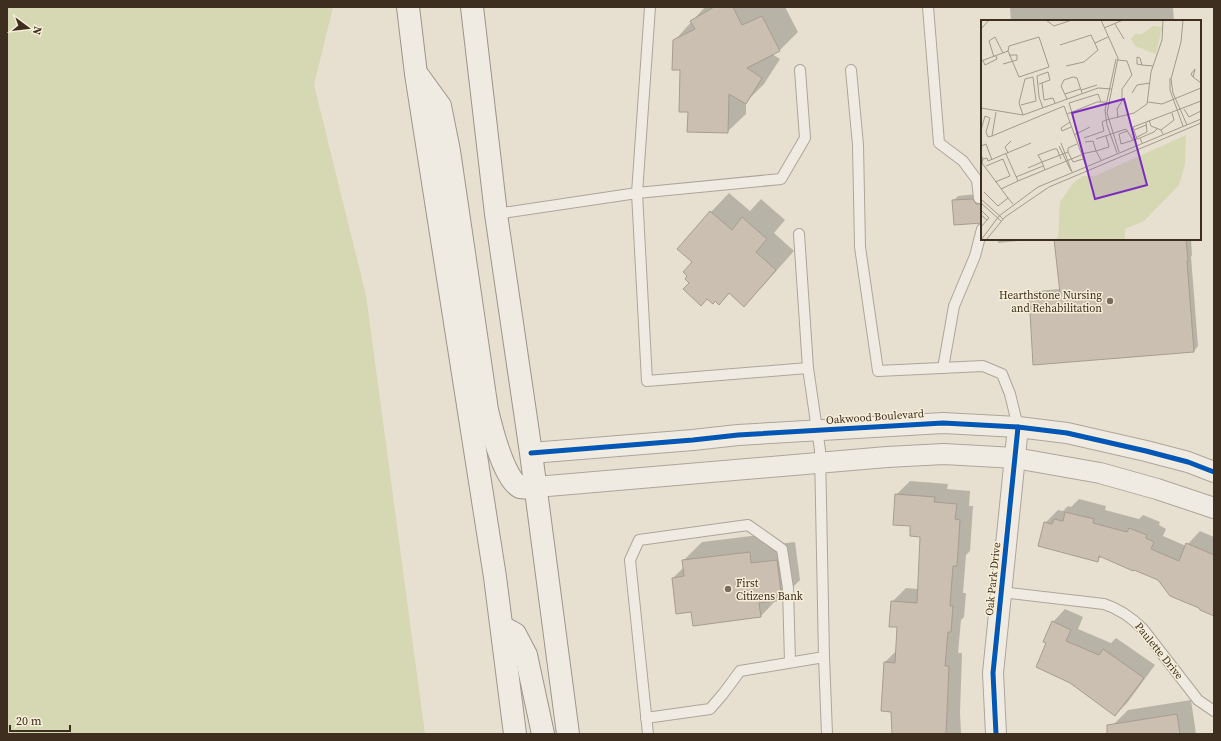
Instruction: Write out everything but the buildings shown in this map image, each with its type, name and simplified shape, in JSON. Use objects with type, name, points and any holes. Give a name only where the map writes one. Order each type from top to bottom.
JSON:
[{"type":"main road","points":[[408,7],[416,74],[494,569],[515,734]]},
{"type":"main road","points":[[472,7],[496,214],[536,487],[568,734]]},
{"type":"main road","points":[[416,74],[440,106],[449,150],[487,410],[496,443],[508,475],[514,483],[521,487],[536,487]]},
{"type":"main road","points":[[502,627],[515,634],[526,655],[543,734]]},
{"type":"street","name":"Oakwood Boulevard","points":[[531,453],[738,435],[943,423],[1018,427],[1067,433],[1116,443],[1188,462],[1214,472]]},
{"type":"street","name":"Oak Park Drive","points":[[996,734],[993,674],[1018,427]]},
{"type":"street","points":[[536,487],[887,457],[944,454],[1015,458],[1100,474],[1157,489],[1214,508]]},
{"type":"lane","points":[[650,7],[637,193],[647,381],[808,368]]},
{"type":"lane","points":[[928,7],[939,143],[963,161],[968,167],[976,180],[979,198]]},
{"type":"lane","points":[[496,214],[637,193],[780,179],[805,138],[800,70]]},
{"type":"lane","points":[[851,70],[858,146],[860,247],[878,371],[983,366],[1002,374],[1010,394],[1018,427]]},
{"type":"lane","points":[[944,368],[954,306],[975,256],[981,230]]},
{"type":"lane","points":[[799,234],[808,368],[818,431],[820,463],[827,734]]},
{"type":"lane","points":[[648,734],[630,560],[639,540],[748,524],[782,549],[788,588],[790,662]]},
{"type":"lane","name":"Paulette Drive","points":[[1001,592],[1104,604],[1116,608],[1132,618],[1143,629],[1198,700],[1214,711]]},
{"type":"lane","points":[[646,718],[710,709],[724,694],[740,671],[824,657]]},
{"type":"green space","points":[[7,7],[333,7],[314,85],[366,295],[425,734],[7,734]]},
{"type":"cycle path","points":[[531,453],[738,435],[943,423],[1018,427],[1067,433],[1188,462],[1214,472]]},
{"type":"cycle path","points":[[996,734],[993,673],[1018,427]]},
{"type":"place","name":"Hearthstone Nursing and Rehabilitation","points":[[1110,301]]},
{"type":"place","name":"First Citizens Bank","points":[[728,589]]}]
